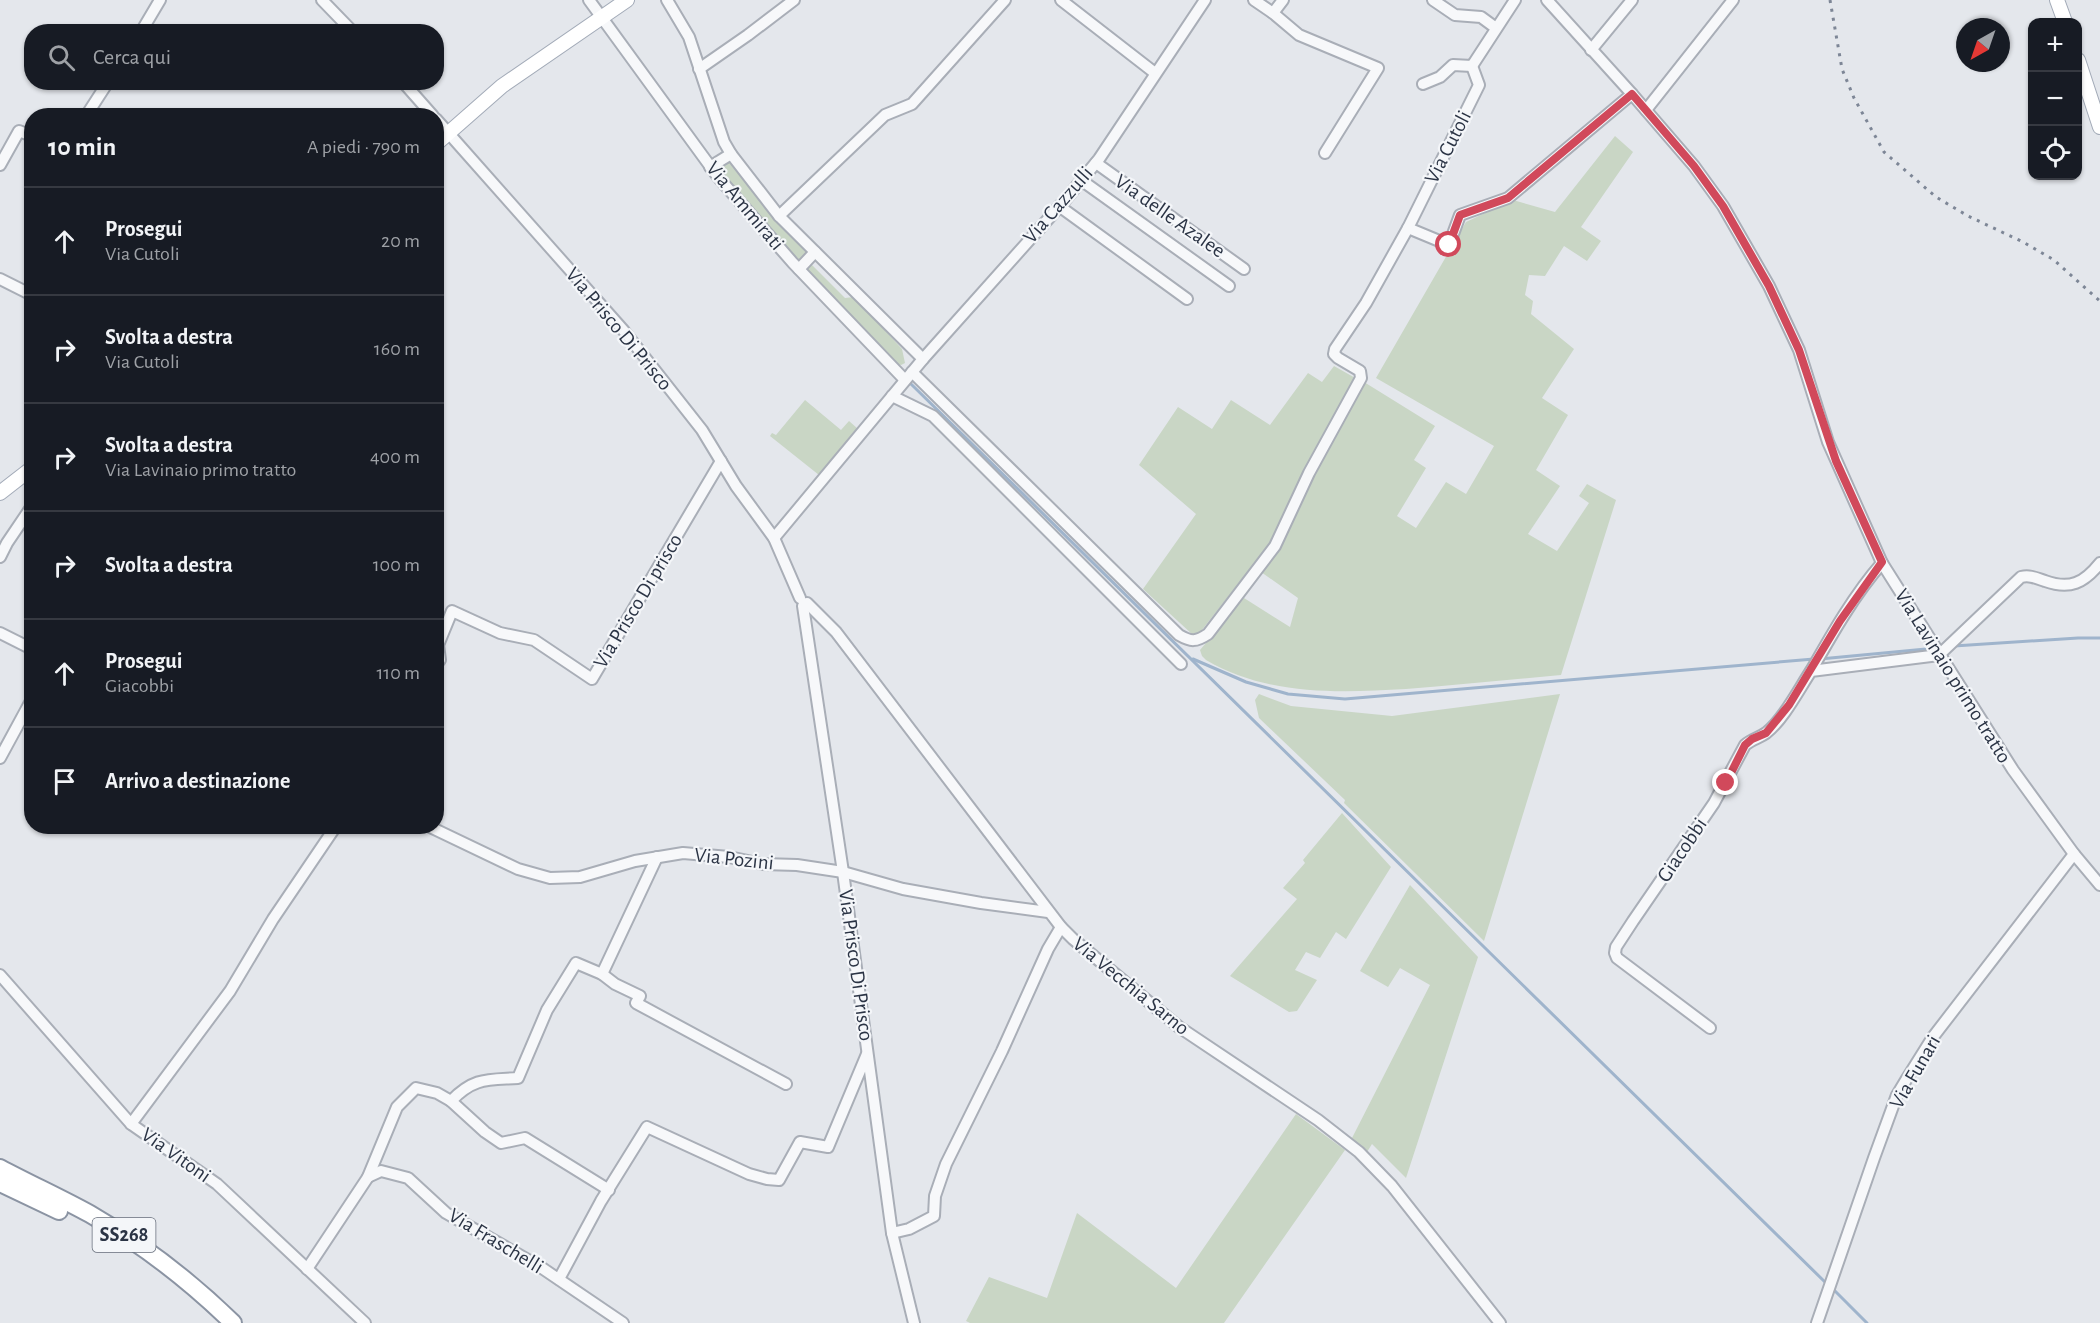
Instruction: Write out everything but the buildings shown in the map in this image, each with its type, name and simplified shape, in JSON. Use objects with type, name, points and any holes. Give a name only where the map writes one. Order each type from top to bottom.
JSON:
[{"type":"highway","name":"SS268","points":[[0,1168],[90,1215],[139,1245],[183,1278],[233,1323]]},
{"type":"highway","name":"SS268","points":[[0,1183],[53,1207],[110,1240],[176,1287],[217,1323]]},
{"type":"main road","points":[[444,137],[502,86],[627,0]]},
{"type":"main road","points":[[2058,0],[2064,18]]},
{"type":"main road","points":[[2082,72],[2100,127]]},
{"type":"main road","points":[[0,493],[24,474]]},
{"type":"street","points":[[146,24],[160,0]]},
{"type":"street","points":[[322,0],[345,24]]},
{"type":"street","name":"Via Ammirati","points":[[589,0],[710,167],[799,269],[1179,635],[1190,641],[1199,640],[1208,634],[1275,546],[1309,472],[1361,378],[1360,371],[1334,354],[1335,349]]},
{"type":"street","name":"Via Ammirati","points":[[667,0],[689,37],[724,142],[731,154],[779,216],[923,359]]},
{"type":"street","points":[[699,69],[794,0]]},
{"type":"street","points":[[779,216],[885,115],[912,104],[1005,0]]},
{"type":"street","points":[[1061,0],[1155,73]]},
{"type":"street","name":"Via Cazzulli","points":[[774,538],[923,359],[1096,163],[1205,0]]},
{"type":"street","points":[[1254,0],[1299,35],[1378,68],[1325,153]]},
{"type":"street","points":[[1273,13],[1283,0]]},
{"type":"street","points":[[1433,0],[1455,15],[1481,17],[1496,28]]},
{"type":"street","points":[[1423,84],[1440,77],[1453,65],[1472,66],[1515,0]]},
{"type":"street","name":"Via Lavinaio primo tratto","points":[[1547,0],[1694,166],[1723,206],[1769,286],[1799,350],[1836,461],[1882,562],[2013,770],[2074,854],[2100,885]]},
{"type":"street","points":[[1592,50],[1632,0]]},
{"type":"street","points":[[1646,110],[1733,0]]},
{"type":"street","name":"Via Cutoli","points":[[1335,349],[1366,303],[1407,228],[1479,85],[1472,66]]},
{"type":"street","points":[[91,108],[103,90]]},
{"type":"street","points":[[410,90],[426,108]]},
{"type":"street","points":[[1407,228],[1449,245],[1460,215],[1508,198],[1632,94]]},
{"type":"street","name":"Via Prisco Di Prisco","points":[[444,128],[624,331],[702,430],[774,538],[803,602],[843,872],[892,1233],[914,1323]]},
{"type":"street","points":[[0,165],[19,130],[24,132]]},
{"type":"street","points":[[710,167],[731,154]]},
{"type":"street","name":"Via delle Azalee","points":[[1096,163],[1244,269]]},
{"type":"street","points":[[1081,180],[1229,286]]},
{"type":"street","points":[[1059,206],[1187,299]]},
{"type":"street","points":[[799,269],[815,252]]},
{"type":"street","points":[[0,279],[24,291]]},
{"type":"street","points":[[892,396],[933,416],[1181,664]]},
{"type":"street","name":"Via Prisco Di prisco","points":[[444,631],[453,611],[500,633],[534,640],[592,680],[721,461]]},
{"type":"street","points":[[0,558],[24,518]]},
{"type":"street","name":"Giacobbi","points":[[1710,1028],[1617,957],[1616,947],[1714,803],[1745,745],[1766,733],[1777,721],[1813,668],[1840,621],[1882,562]]},
{"type":"street","points":[[1813,668],[1939,655],[2021,577],[2031,576],[2057,585],[2075,584],[2084,581],[2100,563]]},
{"type":"street","name":"Via Vecchia Sarno","points":[[803,602],[836,632],[1061,927],[1179,1027],[1359,1152],[1392,1186],[1500,1323]]},
{"type":"street","points":[[0,633],[24,645]]},
{"type":"street","points":[[0,758],[24,714]]},
{"type":"street","points":[[131,1124],[230,991],[273,920],[331,834]]},
{"type":"street","name":"Via Pozini","points":[[444,834],[518,869],[549,878],[580,877],[635,861],[683,853],[843,872],[903,889],[1048,912]]},
{"type":"street","name":"Via Funari","points":[[1817,1323],[1897,1095],[1933,1037],[2074,854]]},
{"type":"street","points":[[602,974],[657,857]]},
{"type":"street","points":[[892,1233],[909,1229],[934,1216],[935,1196],[946,1164],[1002,1051],[1048,949],[1061,927]]},
{"type":"street","points":[[451,1101],[458,1093],[478,1081],[518,1078],[547,1010],[576,963],[602,974],[615,984],[640,996],[636,1003],[786,1084]]},
{"type":"street","name":"Via Vitoni","points":[[0,975],[131,1124],[217,1184],[364,1323]]},
{"type":"street","points":[[559,1279],[647,1127],[749,1174],[779,1180],[800,1142],[828,1147],[868,1052]]},
{"type":"street","points":[[307,1269],[368,1177],[397,1107],[416,1088],[437,1093],[451,1101],[485,1132],[501,1143],[525,1138],[609,1190]]},
{"type":"street","name":"Via Fraschelli","points":[[368,1177],[381,1171],[408,1178],[446,1213],[559,1279],[623,1323]]},
{"type":"green space","points":[[1615,136],[1633,152],[1581,227],[1601,241],[1587,261],[1564,246],[1545,276],[1529,275],[1525,295],[1533,301],[1531,314],[1574,349],[1542,398],[1568,415],[1536,470],[1560,486],[1528,534],[1557,551],[1589,503],[1579,496],[1587,484],[1616,500],[1561,675],[1406,689],[1304,690],[1254,680],[1230,672],[1206,660],[1200,650],[1244,598],[1290,627],[1298,598],[1261,572],[1364,382],[1435,426],[1414,460],[1426,468],[1397,516],[1416,528],[1446,482],[1466,494],[1494,446],[1376,378],[1466,222],[1513,200],[1555,212]]},
{"type":"green space","points":[[730,161],[762,203],[807,252],[797,262],[739,196],[719,168]]},
{"type":"green space","points":[[810,263],[845,298],[854,297],[902,349],[905,363],[896,364],[804,270]]},
{"type":"green space","points":[[1334,366],[1357,379],[1267,547],[1198,635],[1193,635],[1143,589],[1196,514],[1139,465],[1178,407],[1212,429],[1231,400],[1270,425],[1308,373],[1322,382]]},
{"type":"green space","points":[[805,400],[841,430],[849,421],[858,429],[819,475],[770,436],[772,433],[776,435]]},
{"type":"green space","points":[[1259,694],[1291,706],[1392,716],[1560,694],[1484,941],[1344,803],[1345,800],[1259,718],[1255,700]]},
{"type":"green space","points":[[1342,813],[1391,867],[1346,939],[1336,932],[1320,958],[1306,952],[1295,970],[1317,980],[1297,1011],[1289,1012],[1230,976],[1297,899],[1283,888],[1305,863],[1303,860]]},
{"type":"green space","points":[[1410,885],[1478,957],[1406,1178],[1372,1144],[1367,1152],[1352,1138],[1430,985],[1400,968],[1388,987],[1360,971]]},
{"type":"green space","points":[[1296,1114],[1345,1150],[1224,1323],[970,1323],[966,1321],[989,1277],[1047,1298],[1077,1213],[1176,1288]]},
{"type":"waterway","points":[[911,384],[1827,1284]]},
{"type":"waterway","points":[[1954,646],[2100,638]]},
{"type":"waterway","points":[[1820,659],[1926,649]]},
{"type":"waterway","points":[[1193,659],[1246,682],[1288,694],[1345,699],[1814,659]]},
{"type":"waterway","points":[[1832,1288],[1867,1323]]},
{"type":"railway","points":[[1830,0],[1842,69],[1854,98],[1884,152],[1936,197],[2054,260],[2100,301]]},
{"type":"route","points":[[1449,245],[1460,215],[1508,198],[1632,94],[1694,166],[1723,206],[1769,286],[1799,350],[1828,442],[1882,562],[1840,621],[1789,705],[1766,733],[1745,745],[1726,783]]}]
